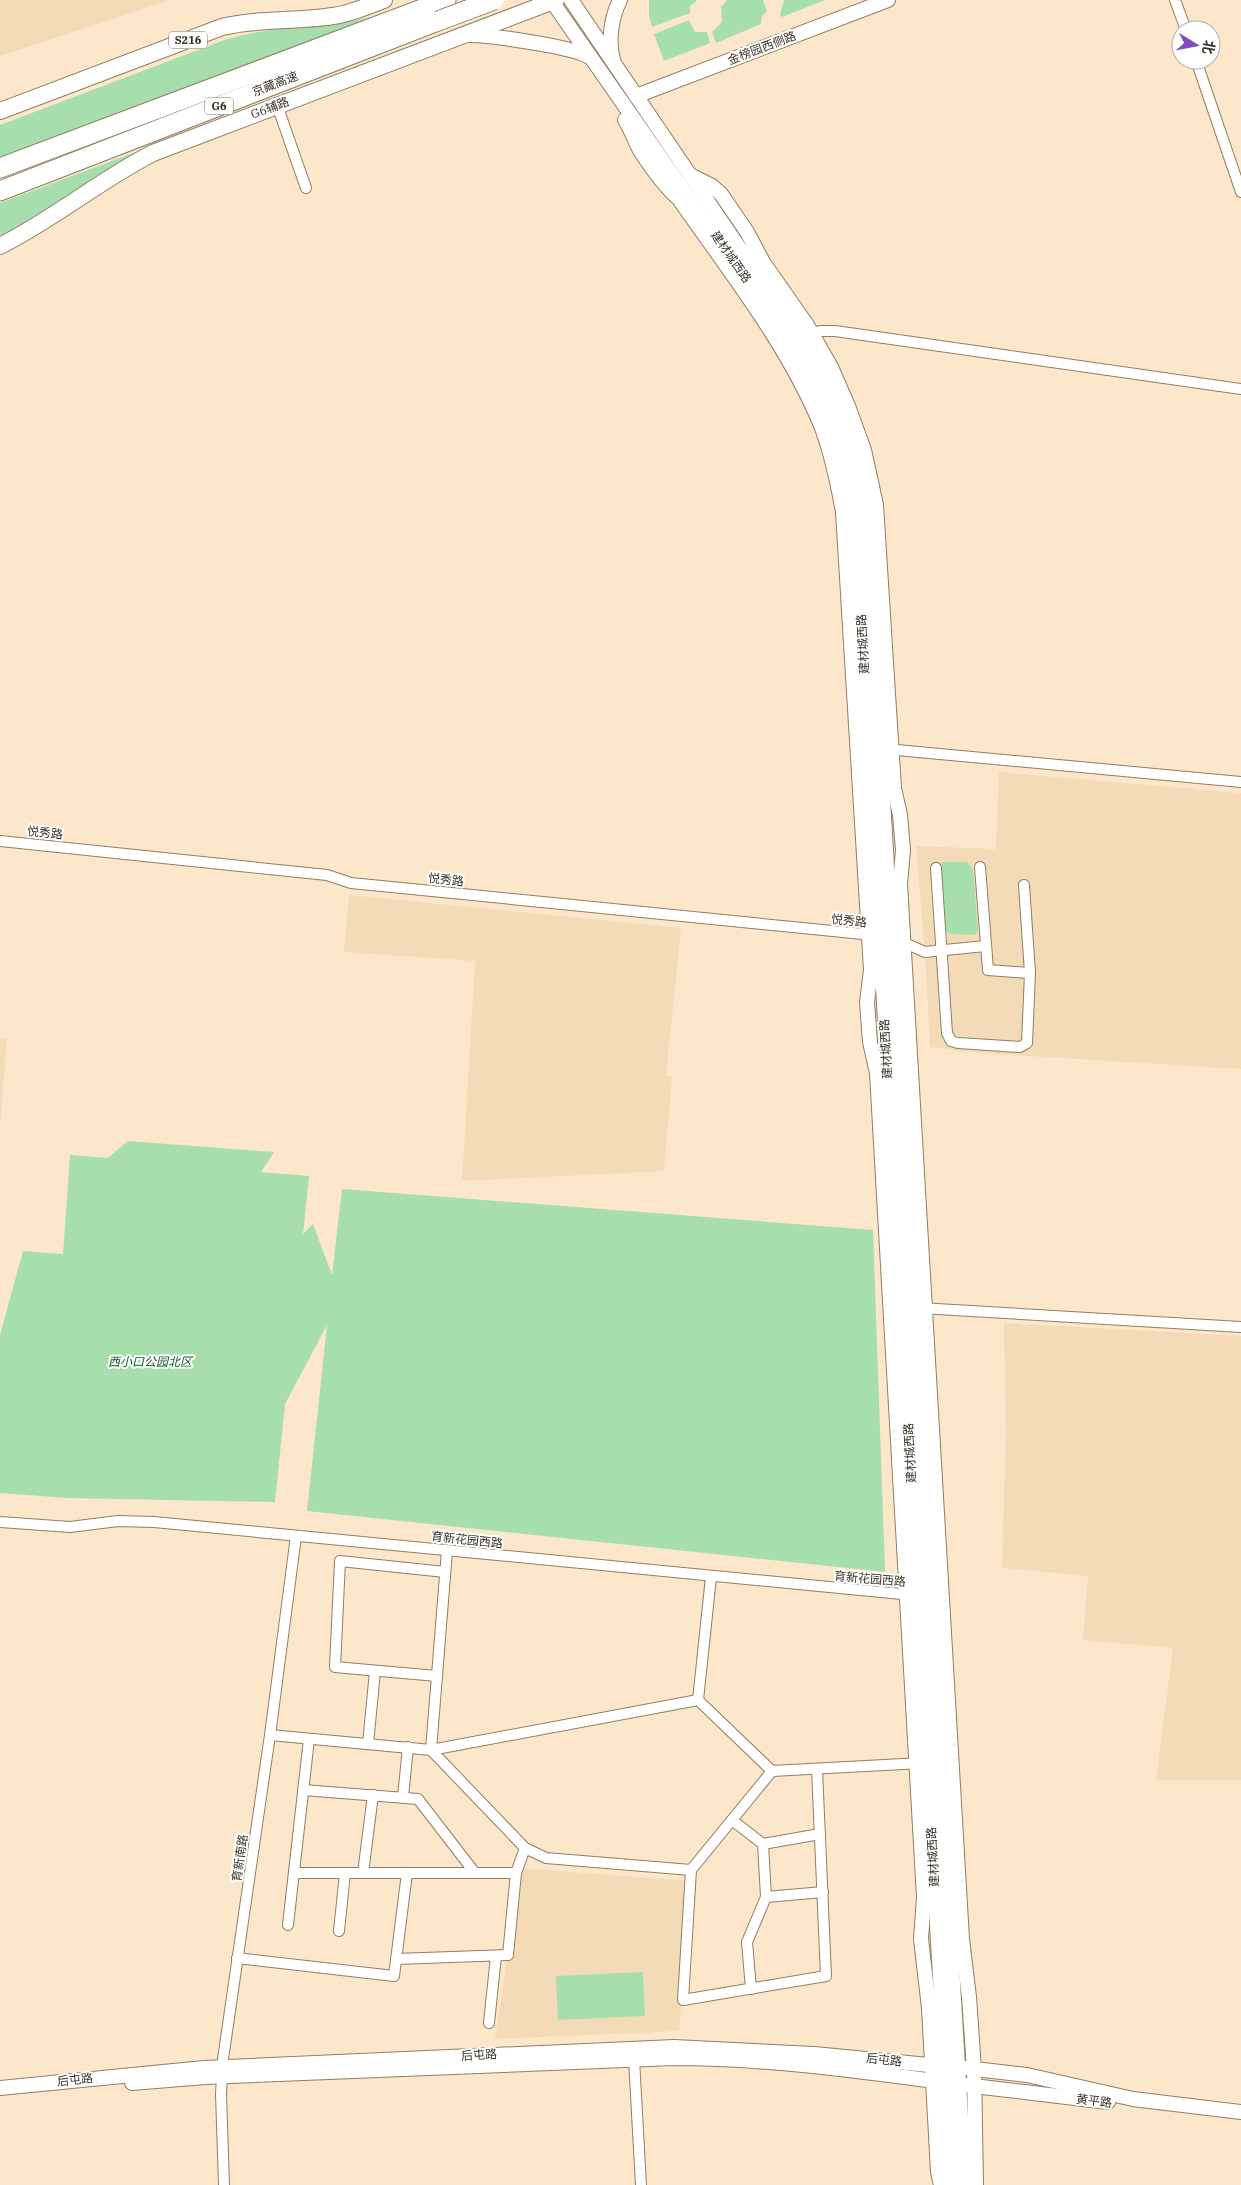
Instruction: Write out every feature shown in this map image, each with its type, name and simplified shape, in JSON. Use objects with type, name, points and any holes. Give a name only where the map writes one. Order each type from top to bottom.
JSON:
[{"type":"highway","name":"G6","points":[[442,6],[494,0]]},
{"type":"highway","name":"京藏高速","points":[[0,168],[442,6]]},
{"type":"highway","name":"京藏高速","points":[[0,191],[442,6]]},
{"type":"main road","name":"S216","points":[[0,111],[222,27],[253,21],[334,16],[384,0]]},
{"type":"main road","points":[[454,38],[472,29],[478,18],[479,11],[475,0]]},
{"type":"main road","name":"G6辅路","points":[[0,246],[137,161],[180,142],[553,0]]},
{"type":"main road","name":"建材城西路","points":[[553,0],[572,30],[581,55],[632,130],[641,152],[668,190],[679,199],[782,350],[805,389],[828,446],[840,494],[886,938],[871,970],[868,1012],[870,1042],[877,1073],[885,1224],[919,1595],[946,2066],[933,2080],[938,2172],[941,2185]]},
{"type":"main road","name":"建材城西路","points":[[571,0],[801,338],[835,402],[850,442],[861,485],[867,532],[886,749],[886,938],[894,1174],[913,1308],[924,1897],[921,1939],[929,2008],[953,2083],[965,2185]]},
{"type":"main road","points":[[617,68],[610,42],[613,19],[620,0]]},
{"type":"main road","name":"金榜园西侧路","points":[[636,96],[888,0]]},
{"type":"main road","points":[[442,6],[456,15],[456,27],[450,37],[454,38]]},
{"type":"main road","points":[[454,38],[468,35],[489,36],[581,55]]},
{"type":"main road","name":"建材城西路","points":[[581,55],[801,338],[816,386],[835,431],[853,502],[913,1308],[962,1939],[969,1997],[975,2086],[976,2185]]},
{"type":"main road","points":[[885,1224],[894,1174]]},
{"type":"main road","name":"后屯路","points":[[0,2098],[222,2072],[674,2047],[804,2054],[946,2066]]},
{"type":"main road","name":"后屯路","points":[[0,2088],[170,2070],[222,2072],[634,2059],[738,2060],[829,2068],[953,2083]]},
{"type":"main road","name":"黄平路","points":[[946,2066],[1035,2077],[1133,2100],[1241,2112]]},
{"type":"main road","name":"建材城西路","points":[[952,2185],[953,2083]]},
{"type":"main road","name":"黄平路","points":[[953,2083],[1241,2119]]},
{"type":"street","points":[[1175,0],[1182,20]]},
{"type":"street","points":[[1199,70],[1241,192]]},
{"type":"street","points":[[278,105],[306,188]]},
{"type":"street","points":[[801,338],[835,331],[1241,389]]},
{"type":"street","points":[[886,749],[1241,782]]},
{"type":"street","name":"悦秀路","points":[[0,841],[327,875],[351,883],[886,938],[925,952],[985,946]]},
{"type":"street","points":[[980,867],[988,970],[1030,972]]},
{"type":"street","points":[[936,868],[947,1033],[951,1041],[1020,1047],[1027,1043],[1030,972],[1024,884]]},
{"type":"street","points":[[913,1308],[1241,1327]]},
{"type":"street","name":"育新花园西路","points":[[0,1522],[70,1526],[137,1520],[711,1577],[919,1595]]},
{"type":"street","name":"育新南路","points":[[224,2185],[222,2072],[296,1536]]},
{"type":"street","points":[[447,1551],[431,1750],[525,1848],[546,1858],[692,1870]]},
{"type":"street","points":[[437,1676],[335,1667],[340,1562],[445,1572]]},
{"type":"street","points":[[698,1700],[711,1577]]},
{"type":"street","points":[[368,1744],[375,1671]]},
{"type":"street","points":[[270,1735],[431,1750],[698,1700]]},
{"type":"street","points":[[698,1700],[772,1771],[922,1763]]},
{"type":"street","points":[[288,1925],[309,1739]]},
{"type":"street","points":[[403,1797],[408,1747]]},
{"type":"street","points":[[772,1771],[692,1870],[683,2000],[826,1976],[817,1769]]},
{"type":"street","points":[[303,1790],[418,1799],[476,1873]]},
{"type":"street","points":[[363,1873],[373,1795]]},
{"type":"street","points":[[732,1820],[763,1844],[820,1834]]},
{"type":"street","points":[[751,1989],[747,1942],[766,1897],[763,1844]]},
{"type":"street","points":[[396,1959],[508,1955],[516,1873],[525,1848]]},
{"type":"street","points":[[294,1873],[516,1873]]},
{"type":"street","points":[[339,1931],[345,1873]]},
{"type":"street","points":[[237,1958],[394,1976],[407,1873]]},
{"type":"street","points":[[766,1897],[822,1892]]},
{"type":"street","points":[[489,2023],[496,1956]]},
{"type":"street","points":[[634,2059],[641,2185]]},
{"type":"shaded area","points":[[0,0],[171,0],[0,56]]},
{"type":"shaded area","points":[[999,772],[1241,793],[1241,1069],[978,1053],[930,1047],[925,952],[916,846],[996,849]]},
{"type":"shaded area","points":[[349,895],[681,928],[666,1075],[672,1077],[664,1171],[462,1181],[475,961],[344,952]]},
{"type":"shaded area","points":[[0,1039],[7,1039],[0,1126]]},
{"type":"shaded area","points":[[1004,1323],[1241,1336],[1241,1780],[1156,1780],[1173,1648],[1083,1640],[1088,1576],[1002,1568],[1006,1433]]},
{"type":"shaded area","points":[[521,1868],[690,1881],[679,2031],[495,2039]]},
{"type":"green space","points":[[649,0],[697,1],[690,6],[690,13],[652,27],[649,14]]},
{"type":"green space","points":[[727,0],[763,0],[767,11],[762,16],[761,24],[716,43],[712,32],[722,22],[721,7]]},
{"type":"green space","points":[[784,0],[825,0],[782,17],[780,14]]},
{"type":"green space","points":[[377,16],[0,158],[0,125],[227,39],[283,28],[358,20]]},
{"type":"green space","points":[[689,20],[695,32],[707,32],[710,43],[664,61],[654,34]]},
{"type":"green space","points":[[141,150],[27,226],[0,241],[0,203]]},
{"type":"green space","points":[[942,862],[967,862],[973,869],[978,930],[975,935],[950,934],[945,930]]},
{"type":"green space","name":"西小口公园北区","points":[[128,1141],[274,1152],[261,1172],[309,1176],[303,1234],[313,1224],[332,1275],[342,1189],[873,1230],[885,1572],[307,1511],[327,1325],[285,1404],[275,1502],[68,1498],[0,1493],[0,1335],[23,1251],[63,1254],[70,1155],[108,1158]]},
{"type":"green space","points":[[643,1972],[645,2016],[558,2020],[556,1976]]}]
